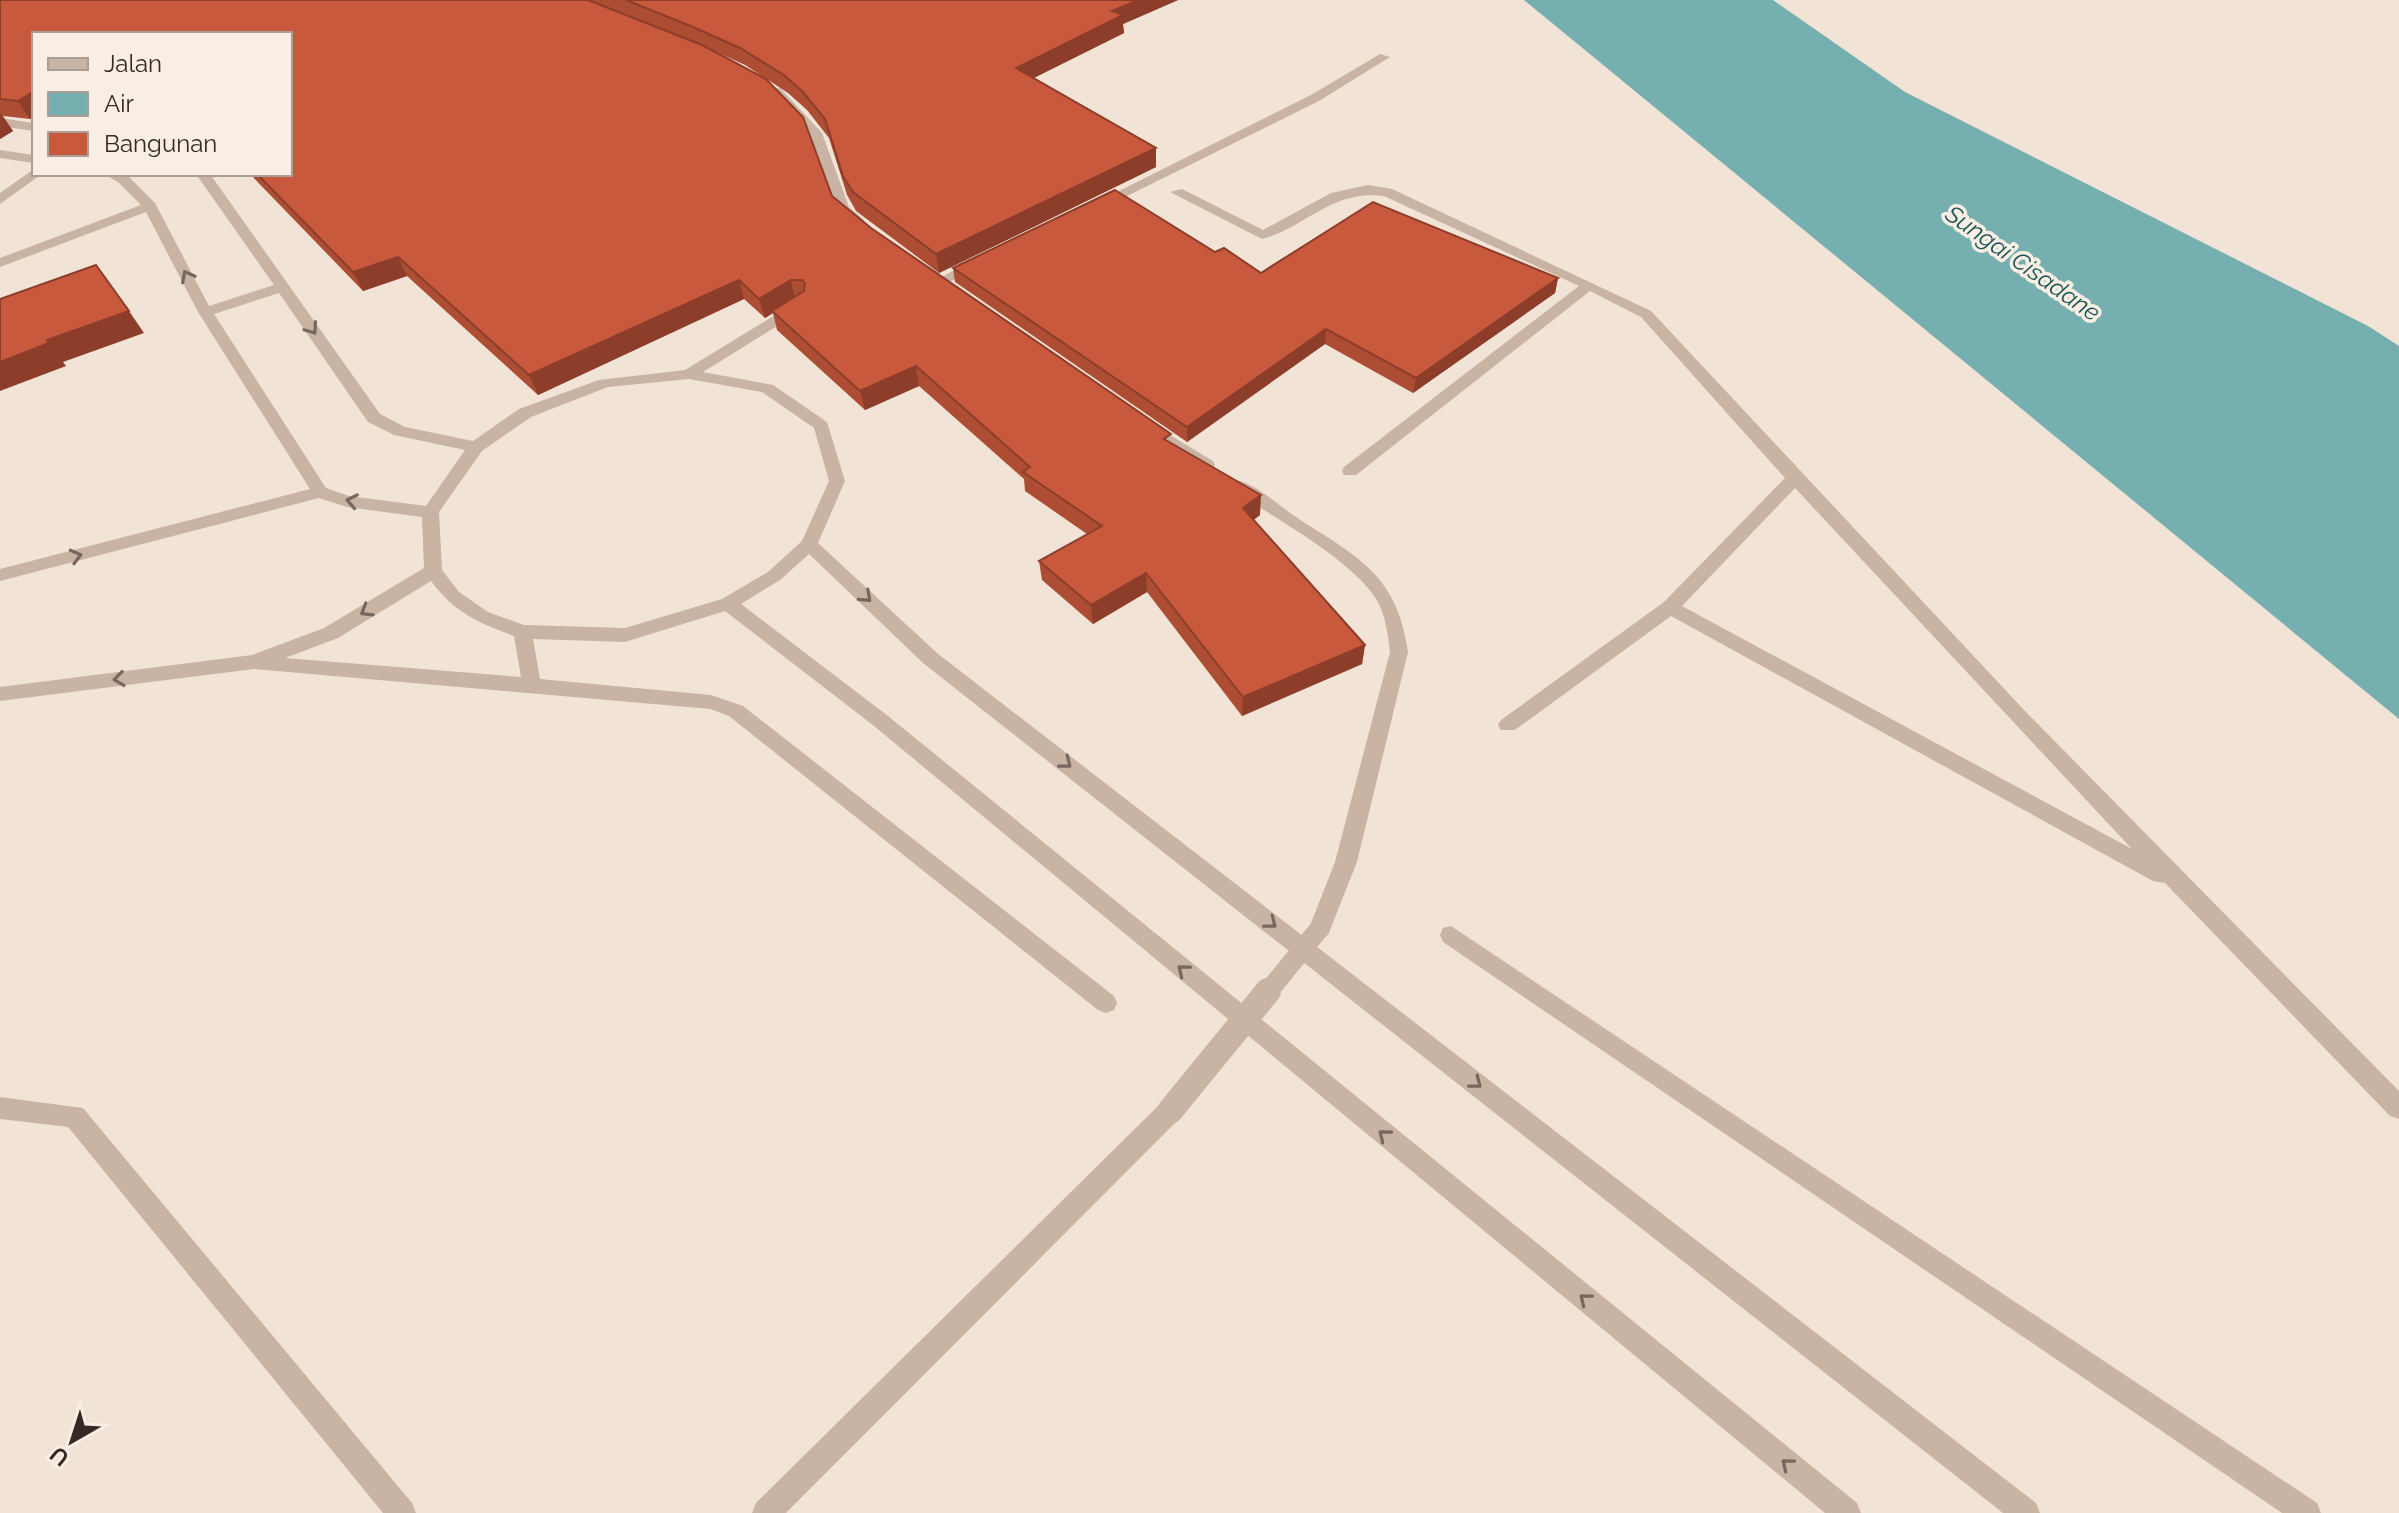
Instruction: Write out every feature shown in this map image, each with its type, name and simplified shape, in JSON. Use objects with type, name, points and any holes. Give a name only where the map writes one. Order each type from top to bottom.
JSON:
[{"type":"street","points":[[1092,208],[1315,98],[1384,57]]},
{"type":"street","points":[[763,85],[776,92],[816,133],[843,209],[872,234]]},
{"type":"street","points":[[0,122],[32,127]]},
{"type":"street","points":[[0,154],[32,159]]},
{"type":"street","points":[[0,200],[32,175]]},
{"type":"street","points":[[116,176],[123,179],[150,206],[205,312],[320,492]]},
{"type":"street","points":[[204,176],[374,418],[400,431],[476,447]]},
{"type":"street","points":[[1177,192],[1262,235],[1344,191],[1378,190],[1646,314],[1794,479],[2177,884],[2399,1108]]},
{"type":"street","points":[[0,263],[150,206]]},
{"type":"street","points":[[939,282],[994,255]]},
{"type":"street","points":[[1350,471],[1589,285]]},
{"type":"street","points":[[205,312],[283,287]]},
{"type":"street","points":[[689,374],[802,305]]},
{"type":"street","points":[[689,374],[767,388],[821,426],[837,481],[809,544],[774,576],[728,604],[625,635],[523,632],[482,617],[453,597],[433,571],[430,512],[476,447],[525,413],[605,383],[689,374]]},
{"type":"street","points":[[766,1513],[1170,1111],[1320,928],[1346,862],[1399,652],[1396,629],[1387,602],[1366,572],[1130,415]]},
{"type":"street","points":[[1508,725],[1670,607],[1794,479]]},
{"type":"street","points":[[0,575],[320,492],[347,501],[430,512]]},
{"type":"street","points":[[809,544],[930,658],[2026,1513]]},
{"type":"street","points":[[254,662],[331,633],[433,571]]},
{"type":"street","points":[[728,604],[881,721],[1847,1513]]},
{"type":"street","points":[[1670,607],[2177,884]]},
{"type":"street","points":[[523,632],[532,686]]},
{"type":"street","points":[[0,694],[254,662],[711,702],[736,711],[1106,1003]]},
{"type":"street","points":[[1451,935],[2307,1513]]},
{"type":"street","points":[[0,1108],[74,1116],[402,1513]]},
{"type":"water","name":"Sungai Cisadane","points":[[1524,0],[1773,0],[1905,92],[2368,326],[2399,346],[2399,719]]},
{"type":"building","points":[[0,0],[588,0],[702,45],[766,79],[803,117],[832,196],[871,228],[1171,434],[1164,439],[1261,495],[1243,508],[1365,645],[1243,697],[1146,573],[1091,605],[1039,561],[1102,526],[1023,472],[1030,467],[916,366],[860,391],[772,311],[804,291],[805,283],[802,280],[791,280],[759,299],[739,280],[529,375],[398,257],[353,272],[259,176],[292,176],[292,32],[32,32],[32,92],[18,101],[0,99]]},
{"type":"building","points":[[626,0],[1138,0],[1112,11],[1123,15],[1016,68],[1156,148],[936,254],[853,192],[843,176],[825,119],[784,75],[740,48]]},
{"type":"building","points":[[1115,190],[1215,252],[1224,248],[1261,273],[1373,202],[1558,278],[1416,378],[1326,329],[1187,427],[953,268]]},
{"type":"building","points":[[96,265],[129,311],[47,340],[49,343],[0,362],[0,299]]}]
